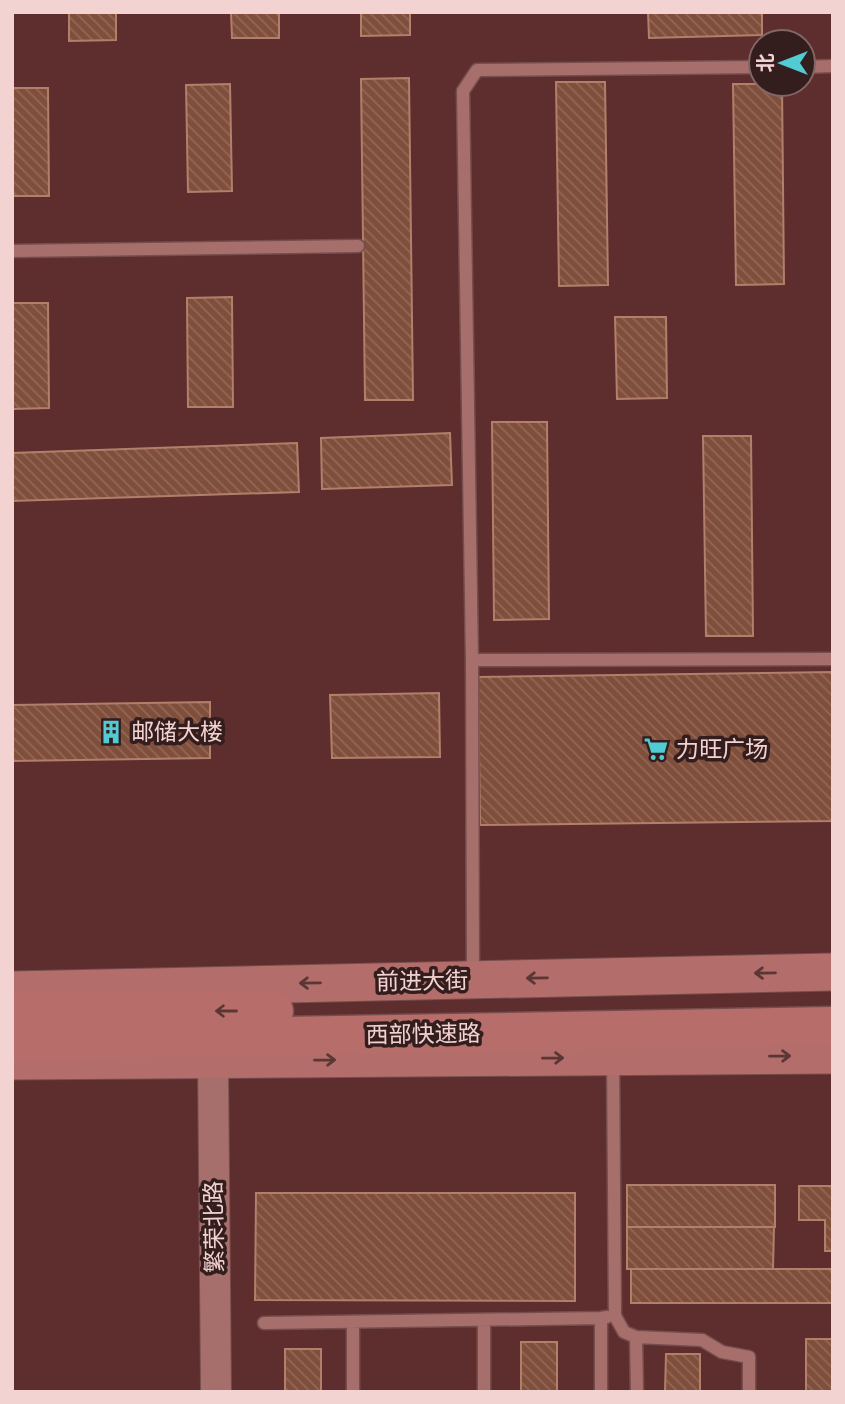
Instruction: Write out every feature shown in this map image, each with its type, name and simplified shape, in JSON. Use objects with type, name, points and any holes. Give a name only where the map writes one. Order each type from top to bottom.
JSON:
[{"type":"highway","name":"西部快速路","points":[[12,1010],[629,1013],[833,1006]]},
{"type":"highway","name":"西部快速路","points":[[12,1041],[833,1026]]},
{"type":"main road","name":"前进大街","points":[[12,990],[833,972]]},
{"type":"main road","points":[[12,1061],[213,1062],[833,1055]]},
{"type":"street","name":"繁荣北路","points":[[213,1062],[216,1392]]},
{"type":"lane","points":[[473,980],[472,660],[463,91],[477,70],[747,67]]},
{"type":"lane","points":[[12,251],[358,246]]},
{"type":"lane","points":[[472,660],[833,659]]},
{"type":"lane","points":[[613,1057],[615,1315],[624,1332],[636,1337],[702,1340],[722,1352],[749,1357],[749,1392]]},
{"type":"lane","points":[[264,1322],[601,1318],[615,1315]]},
{"type":"lane","points":[[601,1318],[601,1392]]},
{"type":"lane","points":[[484,1320],[484,1392]]},
{"type":"lane","points":[[353,1322],[353,1392]]},
{"type":"lane","points":[[636,1337],[637,1392]]},
{"type":"building","points":[[69,12],[116,12],[116,40],[69,41]]},
{"type":"building","points":[[231,12],[279,12],[279,38],[232,38]]},
{"type":"building","points":[[361,12],[410,12],[410,35],[361,36]]},
{"type":"building","points":[[648,12],[762,12],[762,28],[747,28],[747,35],[649,38]]},
{"type":"building","points":[[409,78],[413,400],[365,400],[361,79]]},
{"type":"building","points":[[556,82],[605,82],[608,285],[559,286]]},
{"type":"building","points":[[230,84],[232,191],[188,192],[186,85]]},
{"type":"building","points":[[733,84],[747,84],[747,98],[782,98],[784,284],[736,285]]},
{"type":"building","points":[[12,88],[48,88],[49,196],[12,196]]},
{"type":"building","points":[[232,297],[233,407],[188,407],[187,298]]},
{"type":"building","points":[[12,303],[48,303],[49,408],[12,409]]},
{"type":"building","points":[[615,317],[666,317],[667,398],[617,399]]},
{"type":"building","points":[[492,422],[547,422],[549,619],[494,620]]},
{"type":"building","points":[[450,433],[452,485],[322,489],[321,438]]},
{"type":"building","points":[[703,436],[751,436],[753,636],[706,636]]},
{"type":"building","points":[[297,443],[299,492],[12,501],[12,453]]},
{"type":"building","name":"力旺广场","points":[[833,672],[833,821],[480,825],[478,677]]},
{"type":"building","points":[[439,693],[440,757],[332,758],[330,695]]},
{"type":"building","name":"邮储大楼","points":[[210,702],[210,758],[12,761],[12,705]]},
{"type":"building","points":[[627,1185],[775,1185],[775,1227],[627,1227]]},
{"type":"building","points":[[799,1186],[833,1186],[833,1251],[825,1251],[825,1220],[799,1220]]},
{"type":"building","points":[[256,1193],[575,1193],[575,1301],[255,1300]]},
{"type":"building","points":[[627,1227],[774,1227],[773,1269],[627,1269]]},
{"type":"building","points":[[631,1269],[833,1269],[833,1303],[631,1303]]},
{"type":"building","points":[[806,1339],[833,1339],[833,1392],[806,1392]]},
{"type":"building","points":[[521,1342],[557,1342],[557,1392],[521,1392]]},
{"type":"building","points":[[285,1349],[321,1349],[321,1392],[285,1392]]},
{"type":"building","points":[[666,1354],[700,1354],[700,1392],[665,1392]]},
{"type":"place","name":"邮储大楼","points":[[111,732]]},
{"type":"place","name":"力旺广场","points":[[656,749]]}]
